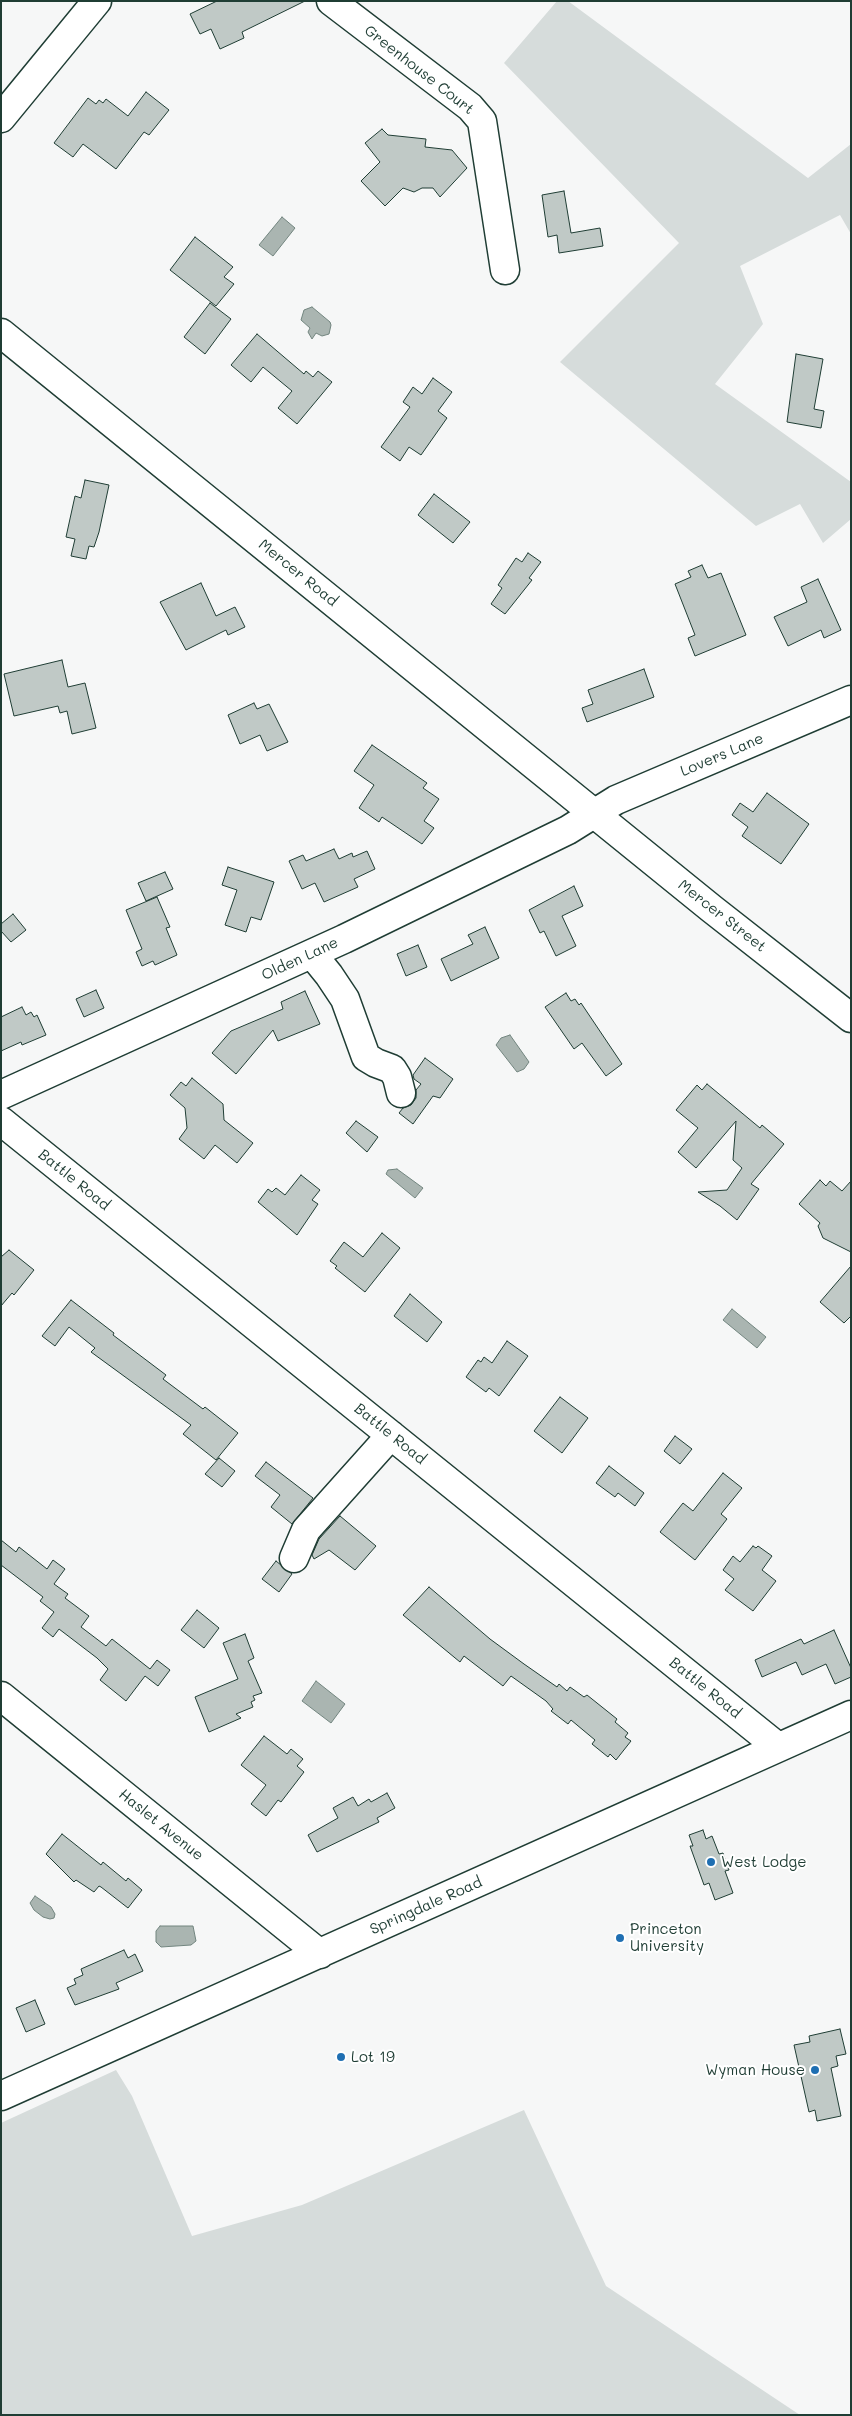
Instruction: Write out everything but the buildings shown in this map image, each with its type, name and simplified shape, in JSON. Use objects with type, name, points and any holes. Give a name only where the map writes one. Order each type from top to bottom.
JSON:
[{"type":"street","points":[[1,118],[97,1]]},
{"type":"street","name":"Greenhouse Court","points":[[331,1],[470,106],[482,121],[505,270]]},
{"type":"street","name":"Mercer Road","points":[[1,333],[594,813]]},
{"type":"street","name":"Lovers Lane","points":[[594,813],[616,800],[851,700]]},
{"type":"street","name":"Olden Lane","points":[[1,1095],[312,954],[568,830],[594,813]]},
{"type":"street","name":"Mercer Street","points":[[594,813],[851,1018]]},
{"type":"street","points":[[312,954],[330,975],[345,999],[366,1057],[392,1069],[397,1078],[401,1093]]},
{"type":"street","name":"Battle Road","points":[[1,1121],[778,1747]]},
{"type":"street","points":[[294,1558],[306,1530],[391,1435]]},
{"type":"street","name":"Haslet Avenue","points":[[1,1696],[320,1954]]},
{"type":"street","name":"Springdale Road","points":[[1,2096],[851,1715]]},
{"type":"shaded area","points":[[557,1],[568,1],[808,178],[851,144],[851,234],[840,215],[740,266],[763,324],[715,384],[851,482],[851,519],[823,543],[800,504],[756,526],[560,362],[679,243],[504,63]]},
{"type":"shaded area","points":[[282,217],[295,228],[273,256],[259,245]]},
{"type":"shaded area","points":[[312,307],[331,325],[329,334],[322,336],[316,333],[312,339],[308,332],[310,328],[301,320],[304,310]]},
{"type":"shaded area","points":[[510,1035],[529,1062],[524,1069],[517,1072],[496,1045],[501,1038]]},
{"type":"shaded area","points":[[397,1169],[423,1188],[415,1198],[386,1174],[388,1170]]},
{"type":"shaded area","points":[[732,1309],[766,1337],[757,1348],[723,1320]]},
{"type":"shaded area","points":[[316,1681],[345,1704],[331,1723],[302,1701]]},
{"type":"shaded area","points":[[35,1896],[51,1907],[55,1914],[54,1918],[43,1917],[34,1910],[30,1903]]},
{"type":"shaded area","points":[[160,1926],[193,1926],[196,1941],[191,1945],[161,1947],[156,1942],[156,1931]]},
{"type":"shaded area","points":[[116,2070],[132,2096],[192,2236],[302,2205],[524,2110],[606,2286],[800,2415],[1,2415],[1,2123]]},
{"type":"place","name":"West Lodge","points":[[711,1862]]},
{"type":"place","name":"Princeton University","points":[[620,1938]]},
{"type":"place","name":"Lot 19","points":[[341,2057]]},
{"type":"place","name":"Wyman House","points":[[815,2070]]}]
